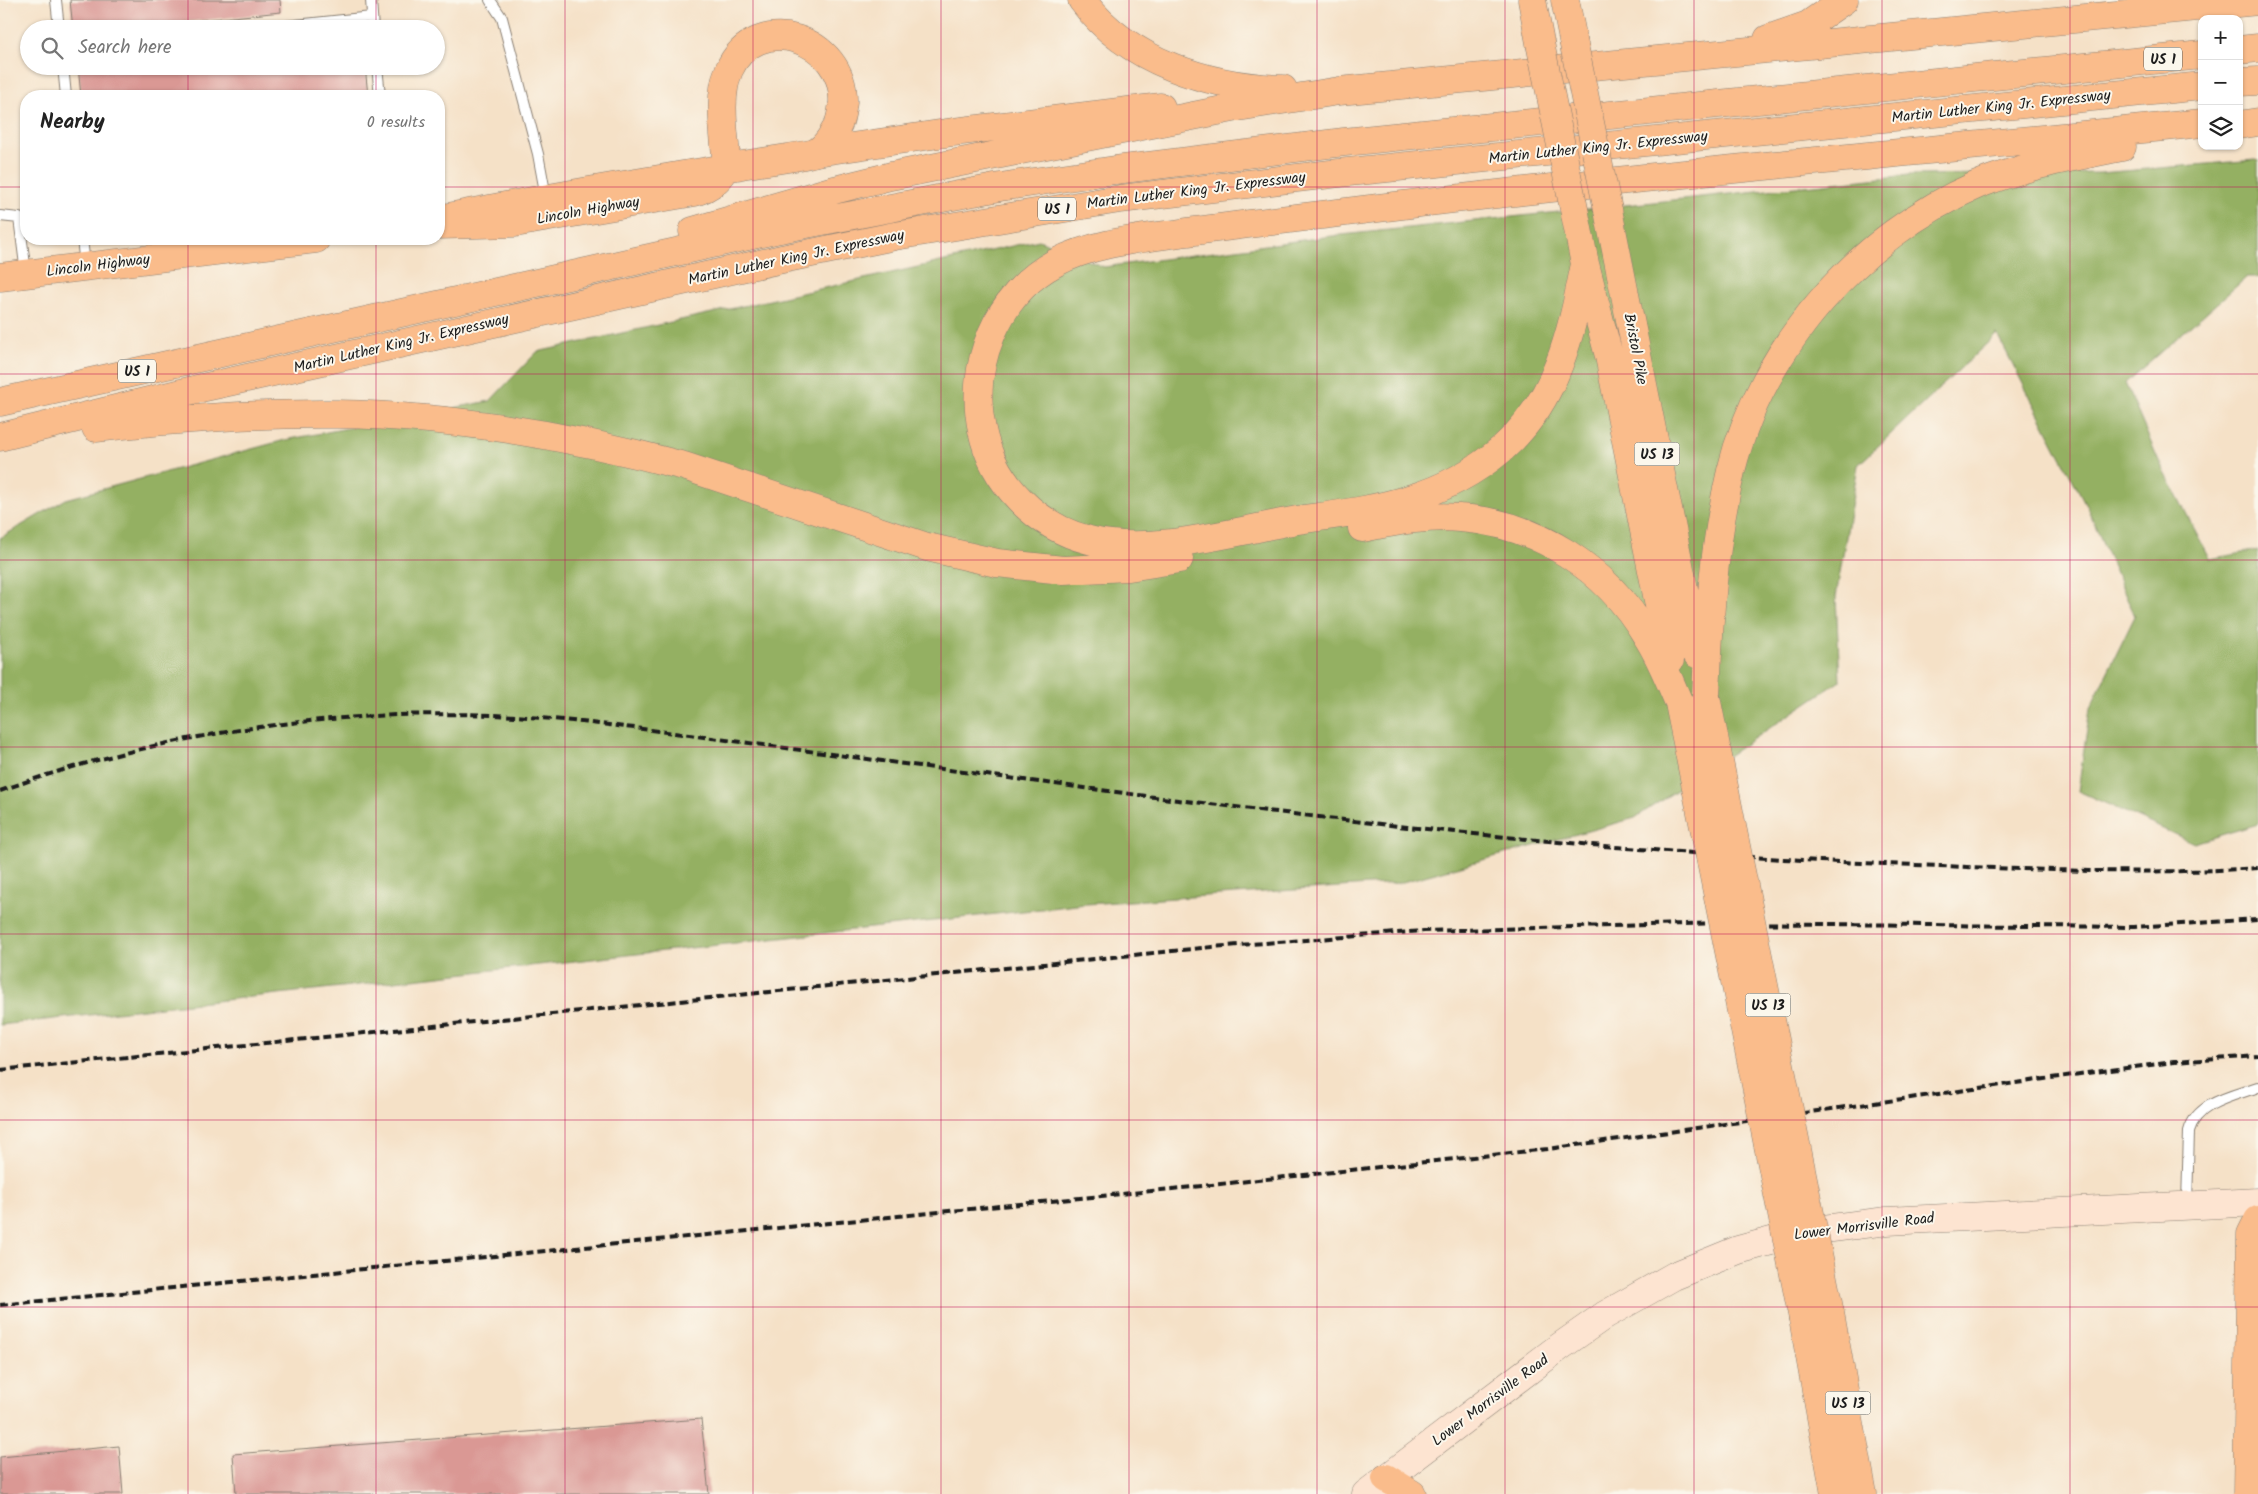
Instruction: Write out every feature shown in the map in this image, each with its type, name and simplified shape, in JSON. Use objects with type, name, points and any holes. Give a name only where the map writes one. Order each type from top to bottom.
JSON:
[{"type":"main road","points":[[1082,0],[1104,24],[1127,42],[1177,69],[1228,84],[1253,88],[1339,91]]},
{"type":"main road","name":"US 13","points":[[1532,0],[1585,264],[1609,356],[1803,1319],[1835,1494]]},
{"type":"main road","name":"Bristol Pike","points":[[1565,0],[1706,698]]},
{"type":"main road","points":[[1727,52],[1808,25],[1844,0]]},
{"type":"main road","points":[[491,293],[834,190],[1238,107],[1339,91],[2258,1]]},
{"type":"main road","points":[[727,167],[724,104],[729,70],[737,56],[748,47],[775,36],[801,40],[815,46],[826,55],[841,80],[842,109],[838,125],[831,138],[817,152]]},
{"type":"main road","points":[[2243,50],[2258,48]]},
{"type":"main road","name":"Martin Luther King Jr. Expressway","points":[[0,402],[889,207],[1115,170],[1344,142],[2198,55]]},
{"type":"main road","points":[[2243,82],[2258,81]]},
{"type":"main road","name":"Martin Luther King Jr. Expressway","points":[[0,438],[197,389],[772,261],[1004,216],[1338,173],[2198,86]]},
{"type":"main road","name":"Lincoln Highway","points":[[445,218],[546,198],[727,167],[953,132],[1170,106],[1238,107]]},
{"type":"main road","points":[[2243,120],[2258,118]]},
{"type":"main road","points":[[2243,124],[2258,122]]},
{"type":"main road","points":[[1585,264],[1570,337],[1562,362],[1551,388],[1537,410],[1521,430],[1478,467],[1454,481],[1408,499],[1160,544],[1110,545],[1085,539],[1061,530],[1031,510],[1005,482],[995,467],[982,430],[979,404],[981,370],[989,341],[1000,315],[1019,291],[1042,271],[1065,258],[1097,247],[1238,225],[1460,198],[2198,124]]},
{"type":"main road","points":[[1706,698],[1710,601],[1722,510],[1731,470],[1754,406],[1771,374],[1795,334],[1832,288],[1887,238],[1915,218],[1975,186],[2038,165],[2198,133]]},
{"type":"main road","name":"Lincoln Highway","points":[[445,225],[514,223],[696,192],[715,182],[727,167]]},
{"type":"main road","name":"Lincoln Highway","points":[[6,276],[266,245]]},
{"type":"main road","points":[[0,438],[146,423],[240,416],[355,414],[477,424],[565,438],[645,456],[961,556],[997,563],[1063,570],[1154,564],[1415,519],[1459,518],[1479,520],[1528,533],[1570,555],[1592,570],[1628,608],[1646,634],[1662,662],[1679,703]]},
{"type":"main road","name":"US 13","points":[[1706,698],[1864,1488]]},
{"type":"main road","name":"Lower Morrisville Road","points":[[1380,1489],[1558,1348],[1605,1315],[1674,1276],[1738,1250],[1808,1231],[1869,1223],[2187,1204],[2258,1202]]},
{"type":"main road","points":[[2247,1494],[2251,1234],[2258,1220]]},
{"type":"main road","points":[[1820,1405],[1820,1494]]},
{"type":"main road","points":[[1380,1489],[1412,1494]]},
{"type":"lane","points":[[56,0],[58,20]]},
{"type":"lane","points":[[370,0],[372,20]]},
{"type":"lane","points":[[490,0],[502,18],[538,154],[546,198]]},
{"type":"lane","points":[[343,20],[372,17]]},
{"type":"lane","points":[[64,75],[65,90]]},
{"type":"lane","points":[[378,75],[379,90]]},
{"type":"lane","points":[[0,216],[19,218],[6,276]]},
{"type":"lane","points":[[83,245],[85,267]]},
{"type":"lane","points":[[2187,1204],[2189,1131],[2192,1121],[2206,1107],[2258,1087]]},
{"type":"green space","points":[[2258,161],[2258,277],[2247,277],[2125,383],[2159,461],[2210,559],[2258,550],[2258,824],[2194,843],[2078,791],[2090,708],[2135,616],[2086,505],[1997,334],[1858,465],[1836,597],[1840,681],[1635,818],[1399,883],[1086,904],[0,1025],[0,538],[66,499],[285,440],[490,401],[537,352],[1039,240],[1104,267],[1332,236],[1909,175],[2100,173]]},
{"type":"building","points":[[70,0],[280,0],[281,12],[204,20],[72,20]]},
{"type":"building","points":[[79,75],[366,75],[367,90],[80,90]]},
{"type":"building","points":[[701,1419],[709,1494],[236,1494],[233,1454]]},
{"type":"building","points":[[119,1446],[123,1494],[0,1494],[0,1457]]},
{"type":"railway","points":[[0,791],[59,771],[120,754],[181,740],[243,729],[369,716],[494,715],[553,719],[651,730],[1267,811],[1575,843],[1730,856],[1885,864],[2118,871],[2258,868]]},
{"type":"railway","points":[[0,1070],[1212,947],[1424,931],[1724,923],[2134,927],[2258,919]]},
{"type":"railway","points":[[0,1305],[1192,1187],[1548,1149],[2087,1073],[2174,1062],[2258,1056]]}]
